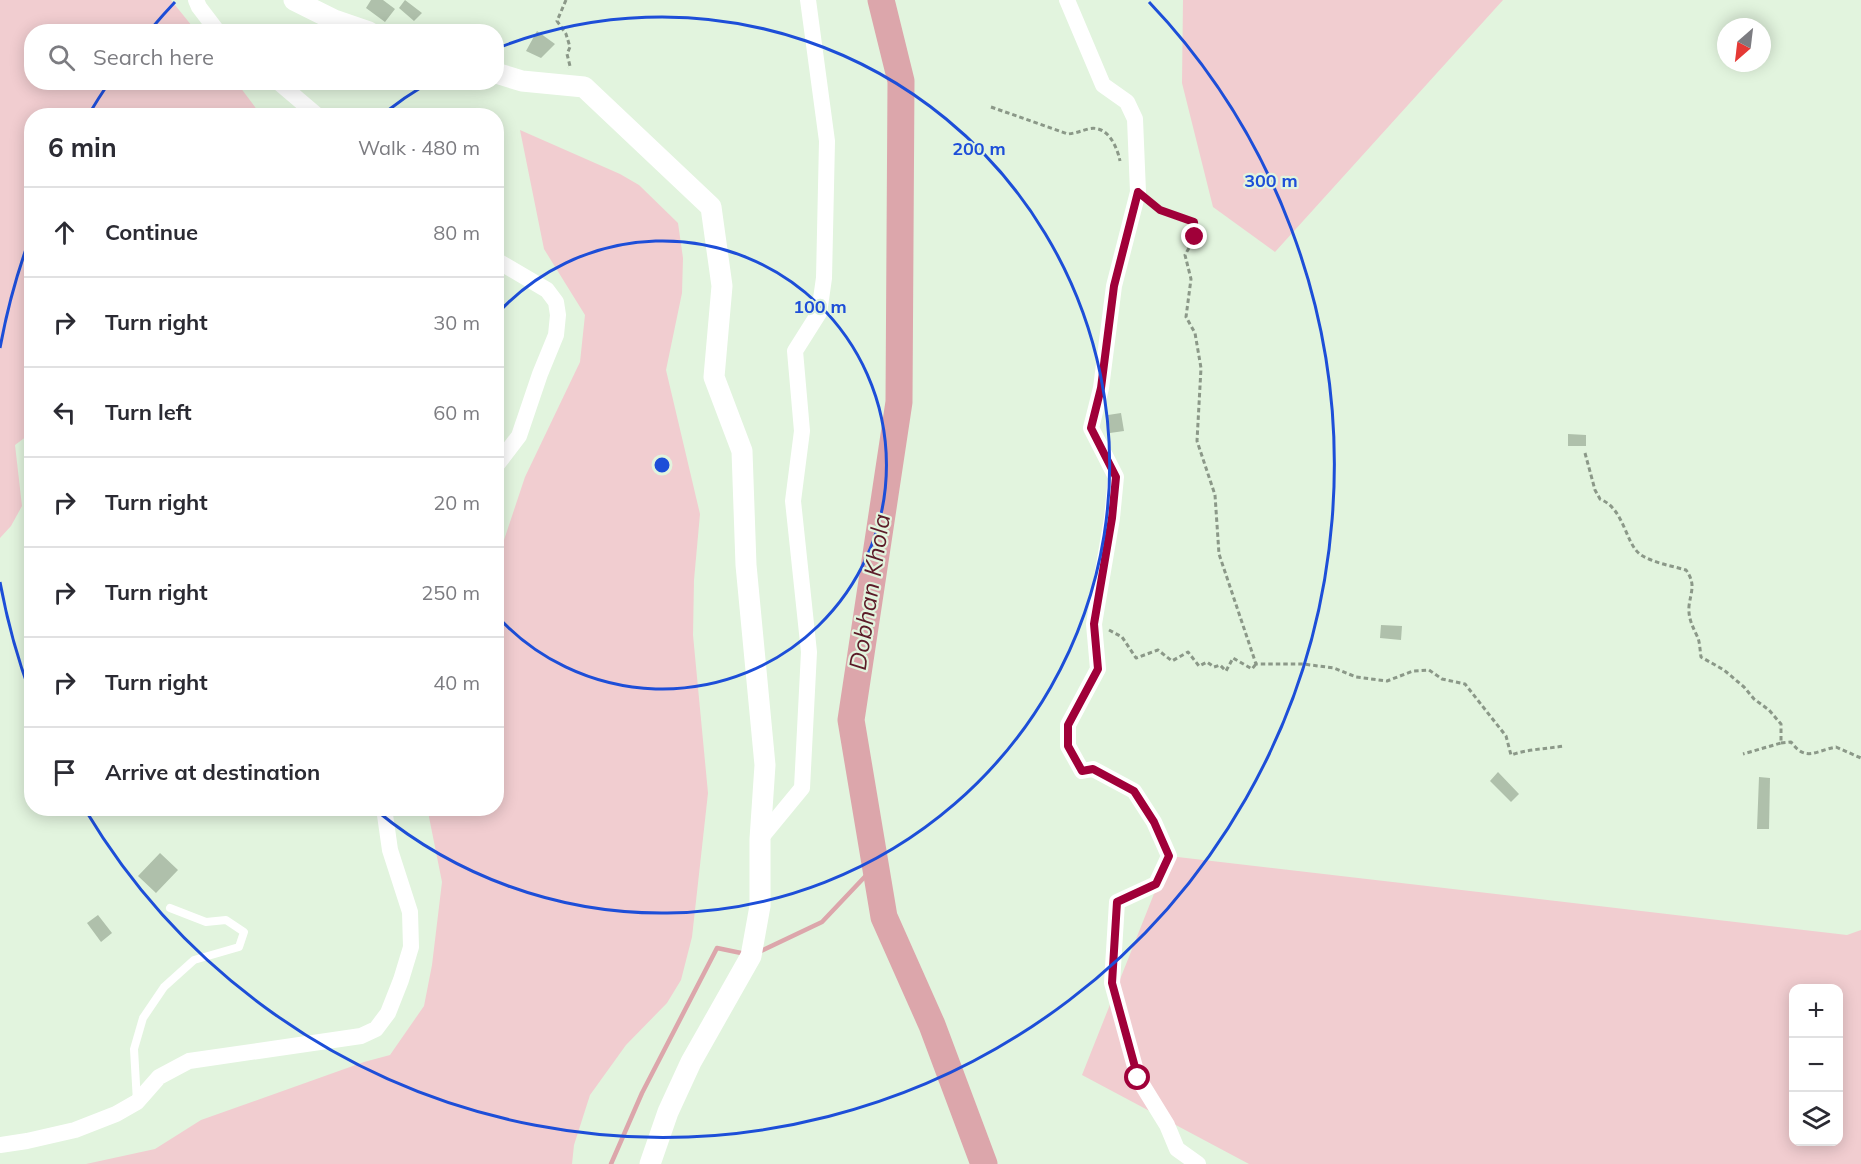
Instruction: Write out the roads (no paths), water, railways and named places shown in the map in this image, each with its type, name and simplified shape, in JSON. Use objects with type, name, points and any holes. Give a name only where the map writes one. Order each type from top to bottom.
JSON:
[{"type":"street","points":[[196,0],[212,24]]},
{"type":"street","points":[[294,0],[346,24]]},
{"type":"street","points":[[760,839],[801,788],[809,652],[793,501],[802,430],[795,351],[819,313],[824,278],[827,141],[808,0]]},
{"type":"street","points":[[1067,0],[1104,85],[1127,102],[1135,119],[1138,192],[1114,286],[1101,388],[1091,428],[1116,477],[1112,518],[1094,624],[1098,669],[1068,725],[1068,746],[1082,771],[1093,769],[1134,791],[1154,822],[1169,856],[1156,884],[1117,902],[1112,983],[1138,1078],[1167,1125],[1177,1149],[1198,1164]]},
{"type":"street","points":[[504,75],[522,81],[584,87],[711,207],[722,286],[714,377],[742,451],[746,565],[765,765],[760,839],[760,906],[751,956],[691,1062],[668,1112],[650,1164]]},
{"type":"street","points":[[287,90],[309,108]]},
{"type":"street","points":[[504,265],[547,290],[556,302],[558,315],[556,334],[519,436],[504,456]]},
{"type":"street","points":[[0,1145],[75,1130],[116,1114],[137,1102],[159,1077],[189,1061],[361,1036],[376,1029],[388,1013],[411,947],[410,912],[390,850],[385,816]]},
{"type":"lane","points":[[137,1102],[134,1049],[143,1018],[164,987],[194,960],[239,947],[244,932],[226,920],[206,922],[170,908]]},
{"type":"waterway","name":"Dobhan Khola","points":[[881,0],[901,81],[899,402],[851,720],[884,917],[932,1025],[984,1164]]},
{"type":"waterway","points":[[759,952],[822,922],[875,866]]},
{"type":"waterway","points":[[611,1164],[642,1093],[717,948],[746,954]]}]
